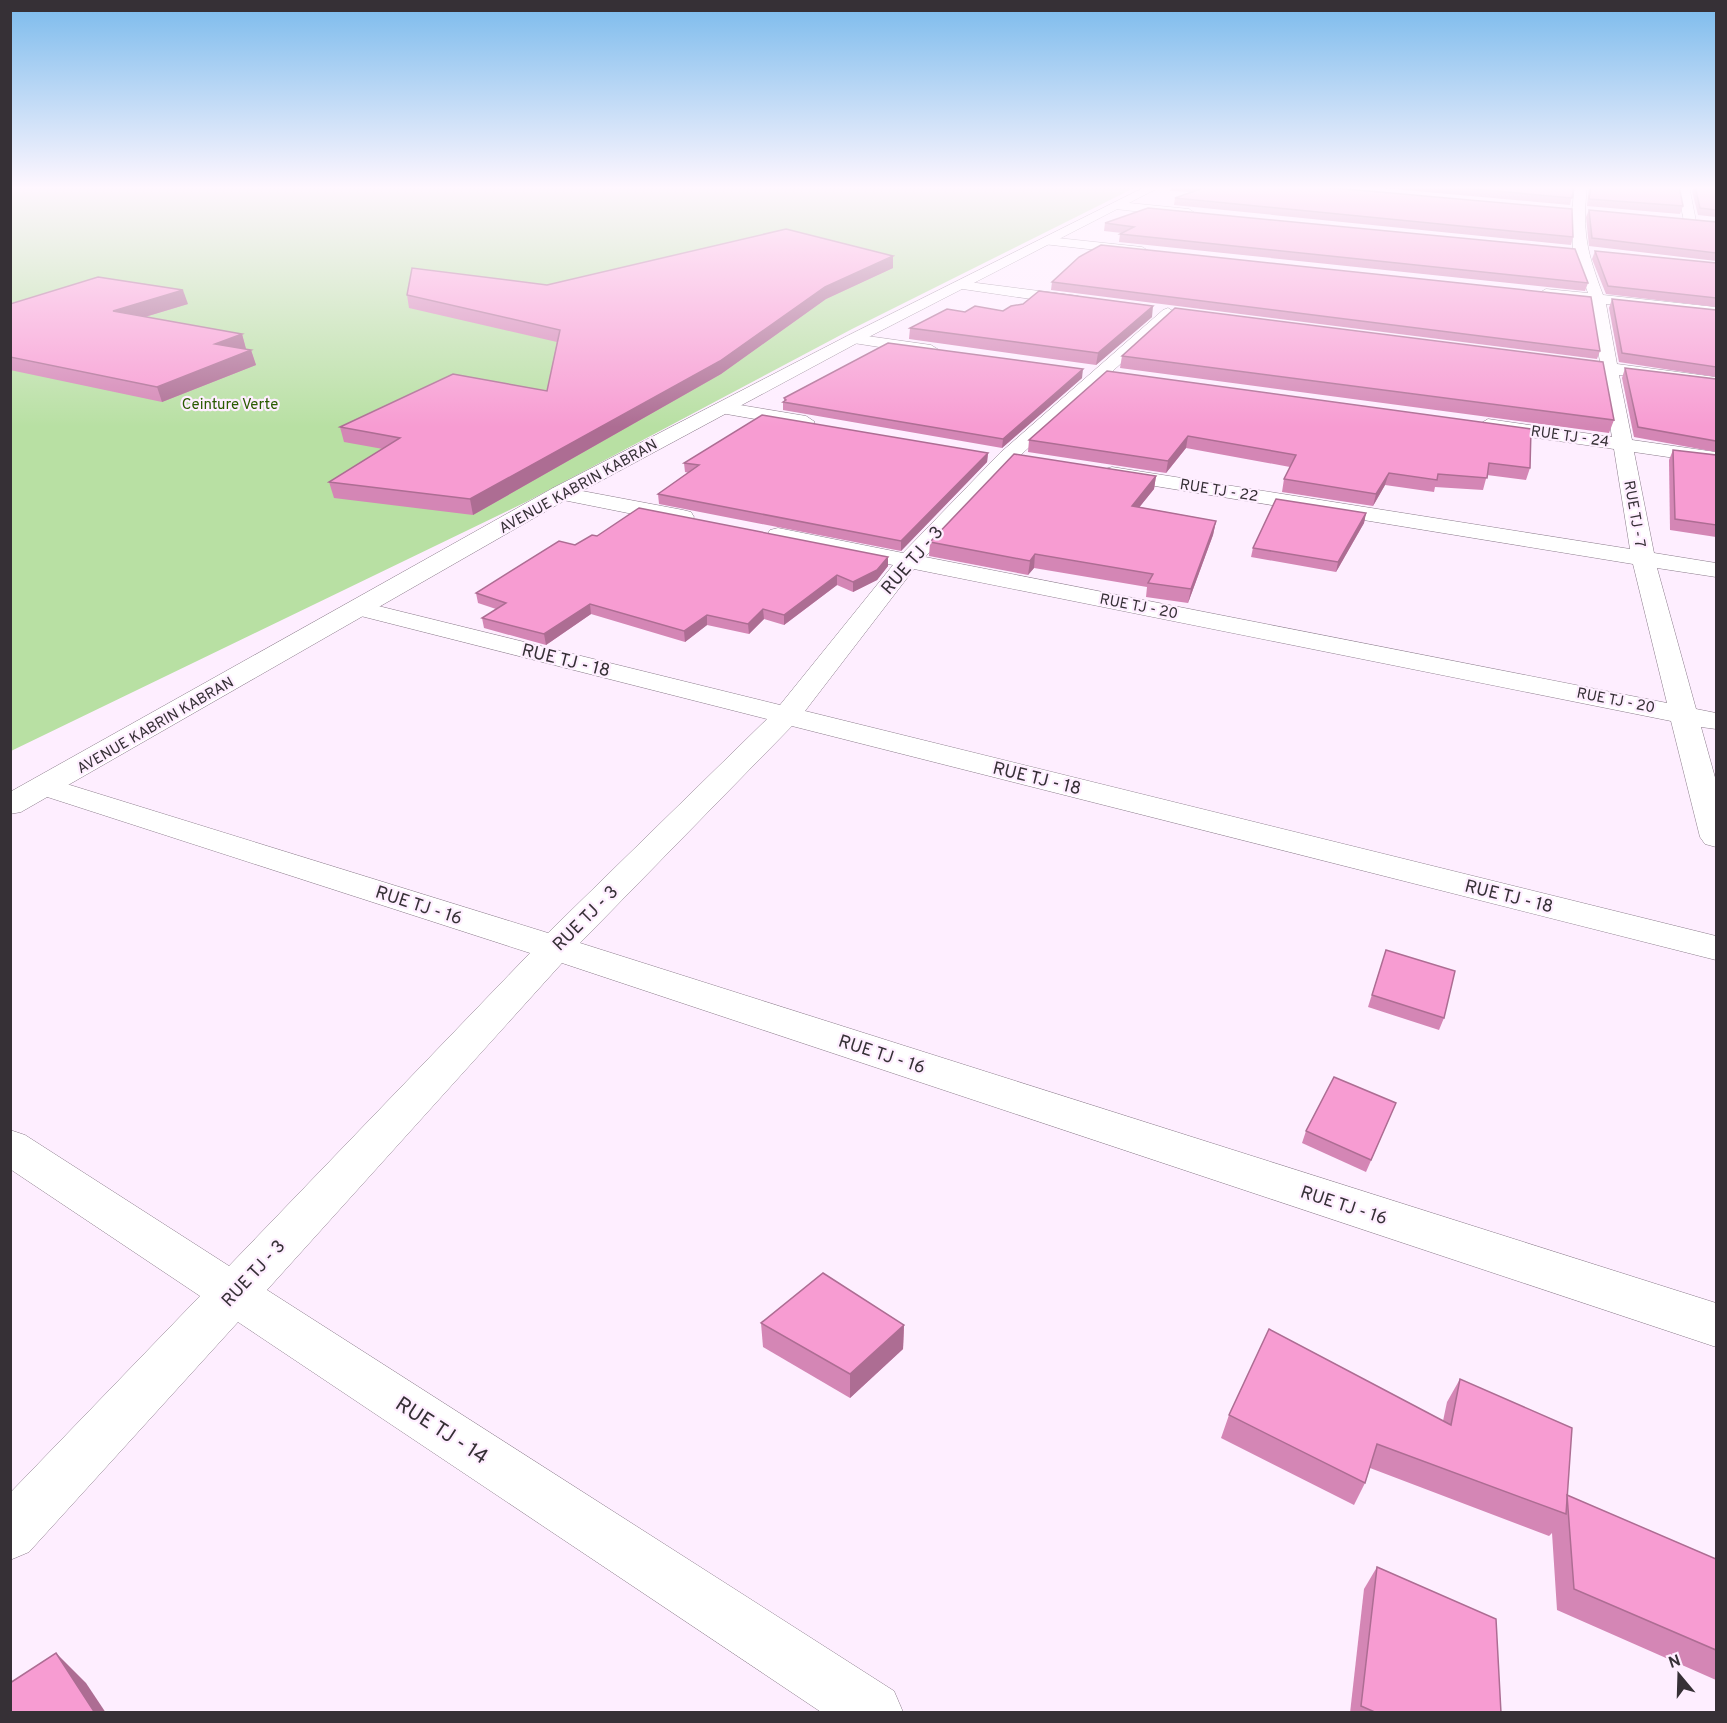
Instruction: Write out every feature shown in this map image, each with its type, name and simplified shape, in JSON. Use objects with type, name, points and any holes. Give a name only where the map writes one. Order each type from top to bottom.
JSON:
[{"type":"street","name":"AVENUE KABRIN KABRAN","points":[[10,805],[46,787],[561,493],[852,339],[998,266]]},
{"type":"street","name":"RUE TJ - 7","points":[[1585,266],[1597,298],[1644,558],[1716,837]]},
{"type":"street","points":[[961,285],[1099,304]]},
{"type":"street","points":[[1525,291],[1716,312]]},
{"type":"street","name":"RUE TJ - 3","points":[[10,1533],[555,948],[786,716],[909,560],[1007,457],[1102,373],[1164,312]]},
{"type":"street","points":[[852,339],[947,352]]},
{"type":"street","points":[[1548,360],[1716,382]]},
{"type":"street","points":[[722,408],[825,426]]},
{"type":"street","name":"RUE TJ - 24","points":[[1468,422],[1716,458]]},
{"type":"street","name":"RUE TJ - 22","points":[[1089,470],[1716,570]]},
{"type":"street","points":[[561,493],[712,522]]},
{"type":"street","name":"RUE TJ - 20","points":[[758,531],[1716,721]]},
{"type":"street","name":"RUE TJ - 18","points":[[358,608],[1716,948]]},
{"type":"street","name":"RUE TJ - 16","points":[[46,787],[555,948],[1716,1325]]},
{"type":"street","name":"RUE TJ - 14","points":[[10,1147],[873,1713]]},
{"type":"green space","name":"Ceinture Verte","points":[[11,266],[977,266],[852,329],[526,502],[11,751]]},
{"type":"building","points":[[626,266],[870,266],[825,287],[720,361],[470,499],[329,482],[400,438],[340,427],[453,374],[547,391],[560,330],[407,295],[412,268],[547,285]]},
{"type":"building","points":[[1069,266],[1303,266],[1591,297],[1600,351],[1052,282]]},
{"type":"building","points":[[1430,266],[1582,266],[1588,283]]},
{"type":"building","points":[[1601,266],[1716,266],[1716,298],[1608,286]]},
{"type":"building","points":[[98,277],[183,290],[113,311],[242,334],[215,344],[251,350],[157,387],[10,357],[10,304]]},
{"type":"building","points":[[1039,291],[1153,306],[1098,353],[910,328],[947,309],[965,312],[975,306],[1003,311],[1011,306],[1023,304]]},
{"type":"building","points":[[1612,299],[1716,310],[1716,367],[1622,353]]},
{"type":"building","points":[[1175,308],[1603,362],[1614,420],[1122,356]]},
{"type":"building","points":[[888,343],[1083,369],[1003,439],[783,402],[786,400],[784,398]]},
{"type":"building","points":[[1625,368],[1716,379],[1716,441],[1638,427]]},
{"type":"building","points":[[1107,371],[1531,429],[1530,468],[1489,463],[1487,478],[1438,474],[1437,480],[1389,473],[1376,494],[1284,479],[1296,455],[1188,436],[1168,461],[1029,440]]},
{"type":"building","points":[[762,415],[988,453],[901,541],[658,494],[699,465],[684,463]]},
{"type":"building","points":[[1673,450],[1716,455],[1716,525],[1675,519]]},
{"type":"building","points":[[1014,454],[1156,476],[1132,506],[1216,521],[1191,589],[1148,583],[1153,574],[1035,554],[1030,561],[930,542]]},
{"type":"building","points":[[1276,499],[1366,513],[1338,562],[1253,548]]},
{"type":"building","points":[[639,508],[888,557],[877,570],[853,582],[837,575],[784,615],[763,609],[748,624],[707,615],[684,631],[590,604],[544,634],[482,618],[506,603],[476,593],[559,541],[575,545],[592,535],[597,536]]},
{"type":"building","points":[[1386,950],[1455,971],[1444,1018],[1372,995]]},
{"type":"building","points":[[1334,1077],[1396,1103],[1371,1160],[1306,1131]]},
{"type":"building","points":[[823,1273],[904,1325],[850,1374],[761,1323]]},
{"type":"building","points":[[1269,1329],[1451,1425],[1460,1379],[1572,1428],[1566,1514],[1377,1444],[1365,1483],[1229,1415]]},
{"type":"building","points":[[1567,1495],[1716,1559],[1716,1650],[1574,1589]]},
{"type":"building","points":[[1377,1567],[1496,1619],[1501,1713],[1377,1713],[1361,1706]]},
{"type":"building","points":[[56,1653],[95,1713],[10,1713],[10,1683]]}]
